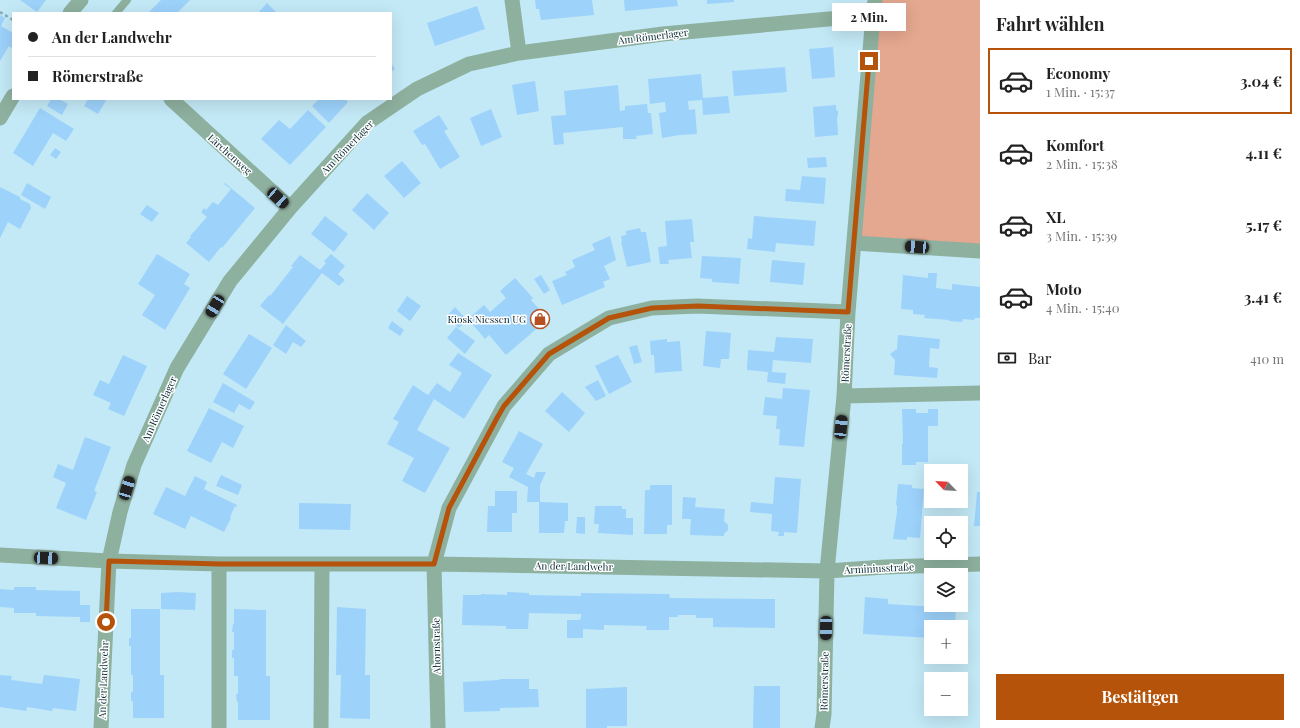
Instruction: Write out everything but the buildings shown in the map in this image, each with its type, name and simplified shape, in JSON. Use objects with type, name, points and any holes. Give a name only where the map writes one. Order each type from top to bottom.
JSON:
[{"type":"street","points":[[512,0],[518,53]]},
{"type":"street","name":"Römerstraße","points":[[822,728],[824,714],[827,571],[844,396],[848,312],[872,15],[875,0]]},
{"type":"street","name":"Am Römerlager","points":[[109,561],[120,512],[134,464],[177,368],[230,281],[290,208],[367,123],[417,89],[469,64],[518,53],[663,34],[872,15]]},
{"type":"street","points":[[0,118],[12,98]]},
{"type":"street","name":"Lärchenweg","points":[[171,100],[290,208]]},
{"type":"street","points":[[854,243],[980,251]]},
{"type":"street","name":"Ahornstraße","points":[[438,728],[434,564],[449,508],[504,406],[549,354],[609,318],[652,308],[698,306],[848,312]]},
{"type":"street","name":"Römerstraße","points":[[844,396],[980,393]]},
{"type":"street","name":"An der Landwehr","points":[[0,555],[109,561],[220,564],[434,564],[827,571]]},
{"type":"street","name":"An der Landwehr","points":[[101,728],[109,561]]},
{"type":"street","points":[[219,728],[220,564]]},
{"type":"street","points":[[321,728],[322,564]]},
{"type":"street","name":"Arminiusstraße","points":[[827,571],[885,567],[980,564]]},
{"type":"lane","points":[[117,12],[127,0]]},
{"type":"path","points":[[0,12],[12,19]]},
{"type":"shaded area","points":[[875,0],[980,0],[980,251],[854,243]]},
{"type":"place","name":"Kiosk Niessen UG","points":[[540,319]]},
{"type":"route","points":[[106,622],[109,561],[220,564],[434,564],[449,508],[504,406],[549,354],[609,318],[652,308],[698,306],[848,312],[869,61]]}]
